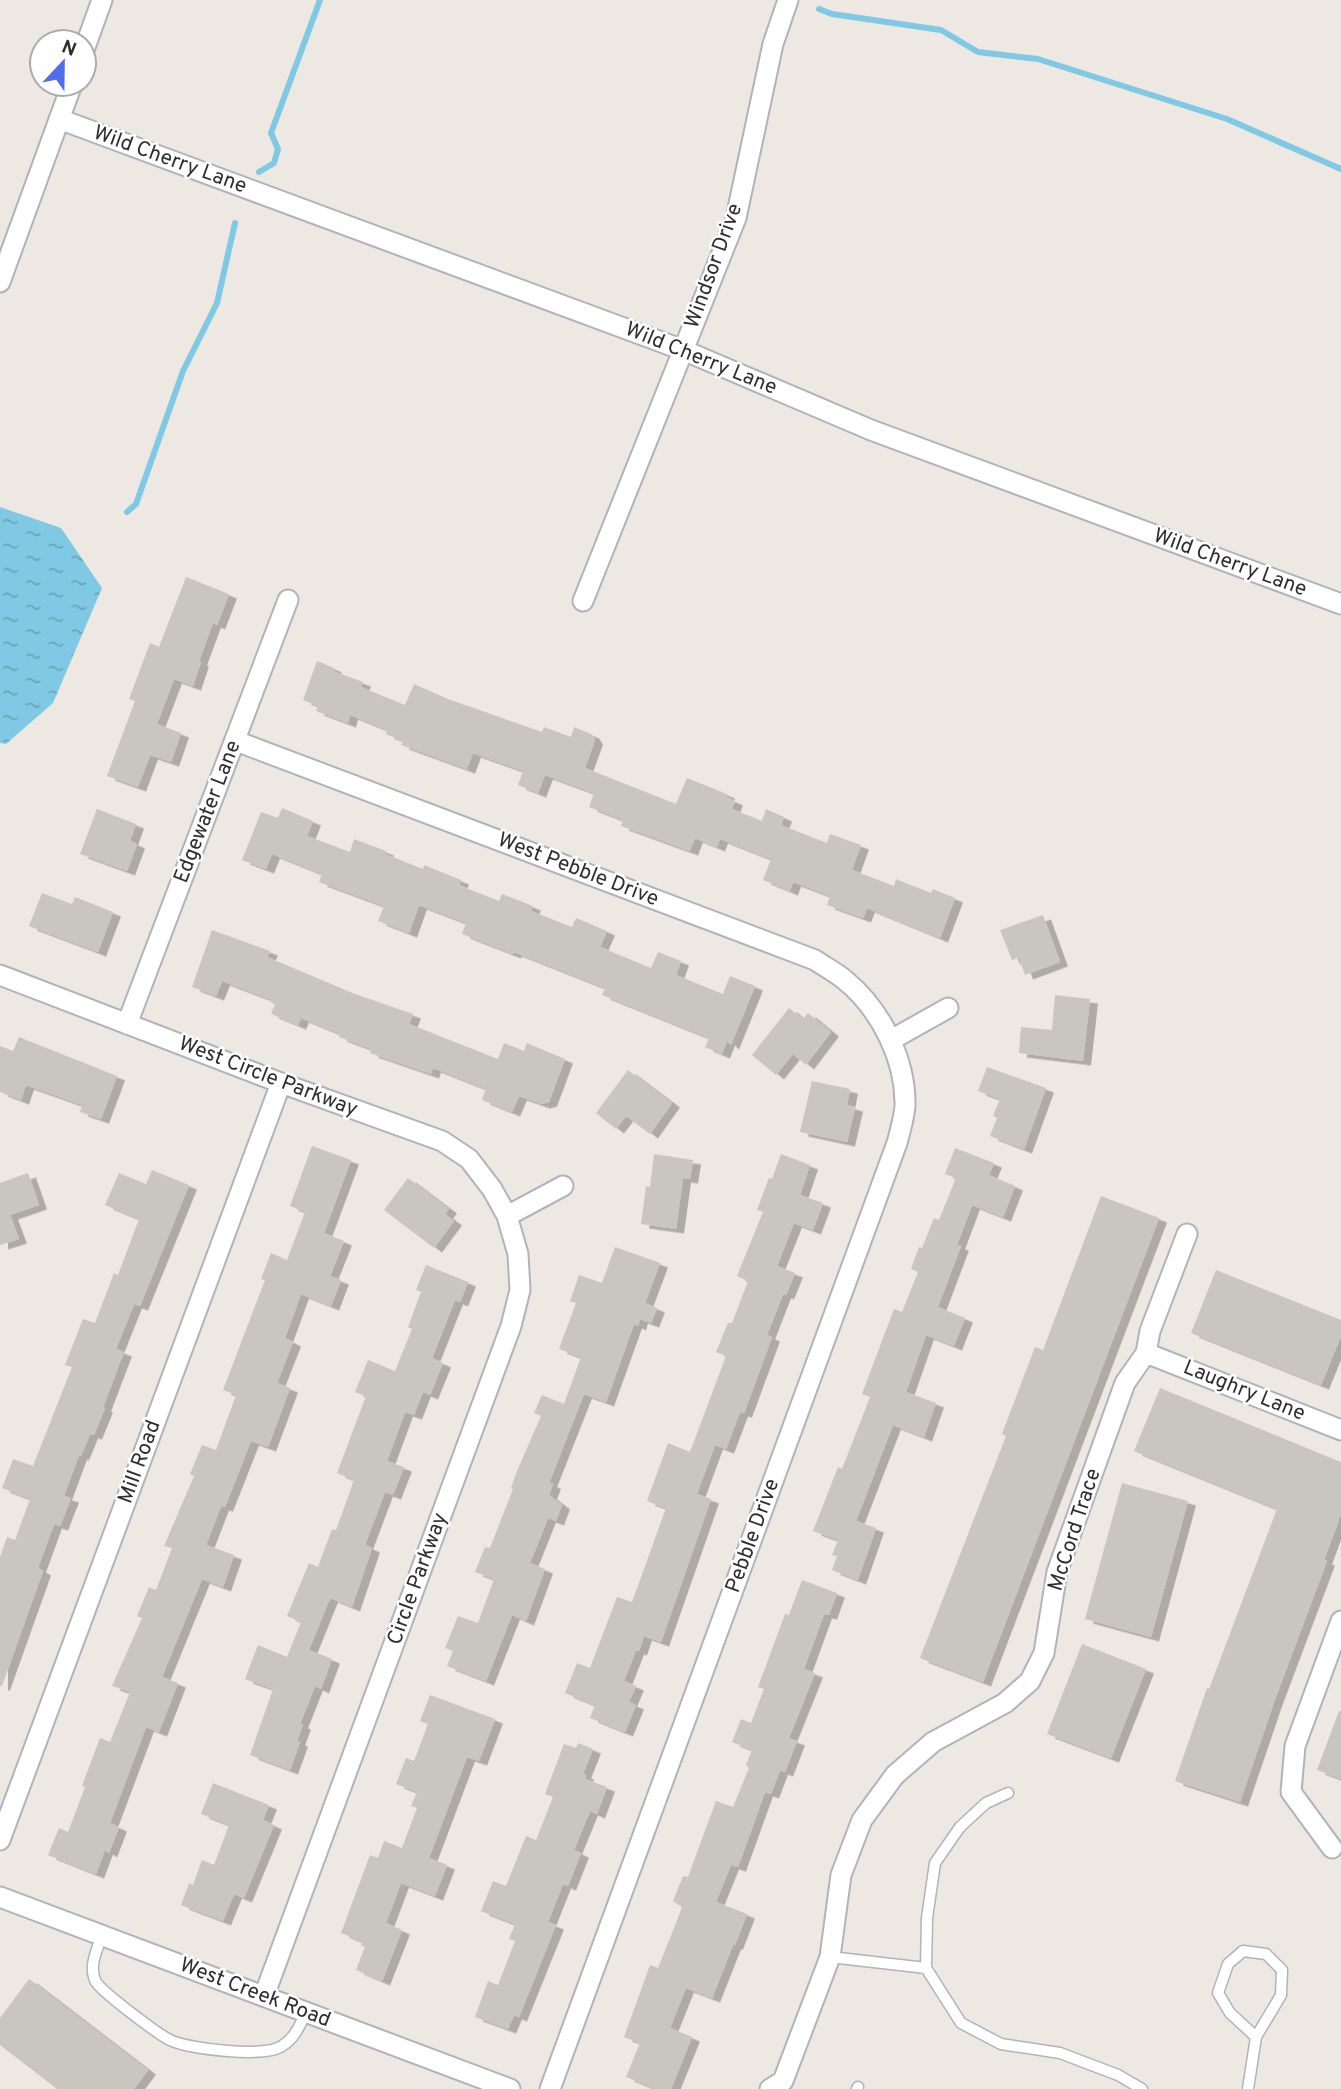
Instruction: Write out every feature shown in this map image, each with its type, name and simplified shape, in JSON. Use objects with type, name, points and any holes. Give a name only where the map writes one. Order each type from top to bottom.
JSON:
[{"type":"street","points":[[92,28],[102,0]]},
{"type":"street","name":"Windsor Drive","points":[[583,601],[736,218],[773,44],[788,0]]},
{"type":"street","points":[[0,282],[67,98]]},
{"type":"street","name":"Wild Cherry Lane","points":[[59,119],[683,350],[871,430],[1341,604]]},
{"type":"street","name":"Edgewater Lane","points":[[127,1024],[288,600]]},
{"type":"street","name":"West Pebble Drive","points":[[236,741],[815,960],[847,982],[875,1012],[891,1040]]},
{"type":"street","name":"West Circle Parkway","points":[[0,975],[281,1083],[442,1141],[469,1159],[492,1189],[507,1216]]},
{"type":"street","points":[[891,1040],[948,1008]]},
{"type":"street","name":"Pebble Drive","points":[[551,2089],[897,1143],[905,1107],[901,1071],[891,1040]]},
{"type":"street","name":"Mill Road","points":[[0,1840],[281,1083]]},
{"type":"street","points":[[507,1216],[563,1186]]},
{"type":"street","name":"Circle Parkway","points":[[264,1996],[512,1326],[520,1290],[518,1254],[507,1216]]},
{"type":"street","name":"McCord Trace","points":[[779,2086],[830,1957],[841,1875],[862,1820],[895,1774],[933,1742],[1004,1703],[1030,1681],[1044,1653],[1056,1572],[1125,1383],[1146,1353],[1150,1331],[1187,1234]]},
{"type":"street","name":"Laughry Lane","points":[[1146,1353],[1341,1430]]},
{"type":"street","points":[[1332,1848],[1291,1792],[1295,1746],[1341,1621]]},
{"type":"street","name":"West Creek Road","points":[[0,1897],[510,2089]]},
{"type":"lane","points":[[1008,1793],[986,1803],[960,1827],[935,1863],[927,1918],[926,1968],[961,2023],[1001,2045],[1060,2053],[1118,2075],[1142,2089]]},
{"type":"lane","points":[[102,1935],[92,1965],[96,1982],[138,2019],[172,2041],[215,2050],[255,2052],[280,2048],[294,2037],[306,2012]]},
{"type":"lane","points":[[1248,2089],[1256,2038],[1281,1994],[1282,1970],[1266,1954],[1244,1951],[1228,1964],[1219,1993],[1230,2013],[1256,2038]]},
{"type":"lane","points":[[830,1957],[926,1968]]},
{"type":"water","points":[[0,507],[61,528],[102,588],[53,703],[6,744],[0,743]]},
{"type":"building","points":[[186,577],[229,594],[217,625],[213,623],[193,686],[174,679],[157,724],[181,733],[171,762],[150,755],[138,787],[107,776],[135,701],[129,699],[150,643],[159,647]]},
{"type":"building","points":[[317,661],[334,668],[333,671],[363,682],[361,687],[405,705],[414,684],[448,699],[542,732],[544,727],[571,737],[574,727],[591,734],[595,740],[585,768],[676,804],[687,778],[727,794],[726,797],[735,801],[732,809],[762,821],[766,809],[784,817],[781,825],[827,843],[830,834],[861,845],[852,870],[894,886],[896,879],[931,893],[933,889],[955,898],[940,938],[867,908],[863,918],[827,905],[830,896],[793,882],[790,891],[763,880],[771,859],[720,839],[717,847],[695,838],[690,851],[621,826],[623,820],[589,807],[594,793],[545,775],[538,793],[518,785],[523,771],[473,753],[467,769],[401,745],[403,741],[386,734],[387,730],[350,715],[348,723],[316,711],[318,706],[303,700]]},
{"type":"building","points":[[282,808],[313,821],[307,836],[350,852],[354,839],[423,869],[424,865],[461,880],[459,885],[499,901],[502,894],[533,906],[531,911],[572,927],[576,918],[607,931],[600,947],[651,968],[658,952],[681,961],[676,975],[723,994],[730,976],[755,986],[731,1045],[727,1041],[722,1054],[705,1047],[709,1038],[602,995],[605,988],[462,934],[466,923],[419,905],[409,933],[378,921],[384,906],[319,882],[322,874],[272,854],[266,869],[242,860],[261,812],[278,818]]},
{"type":"building","points":[[97,809],[136,824],[130,841],[137,844],[127,871],[80,854]]},
{"type":"building","points":[[42,893],[72,904],[75,897],[113,912],[98,952],[29,926]]},
{"type":"building","points":[[1043,915],[1060,962],[1025,975],[1019,958],[1012,960],[1000,930]]},
{"type":"building","points":[[212,930],[270,951],[267,957],[355,994],[413,1014],[409,1024],[498,1059],[504,1043],[524,1051],[527,1043],[565,1059],[549,1102],[542,1104],[519,1096],[512,1112],[482,1100],[486,1089],[433,1068],[431,1074],[370,1053],[371,1049],[301,1018],[298,1025],[271,1014],[275,1004],[271,1003],[272,1000],[222,981],[216,996],[192,987]]},
{"type":"building","points":[[1055,995],[1090,999],[1083,1061],[1019,1053],[1021,1027],[1052,1030]]},
{"type":"building","points":[[789,1008],[803,1019],[808,1013],[831,1032],[806,1065],[793,1054],[776,1075],[752,1055]]},
{"type":"building","points":[[19,1037],[117,1076],[101,1119],[80,1112],[82,1105],[26,1085],[21,1100],[0,1092],[0,1046],[13,1051]]},
{"type":"building","points":[[987,1067],[1046,1088],[1024,1149],[990,1136],[997,1118],[993,1116],[1000,1099],[978,1091]]},
{"type":"building","points":[[628,1070],[672,1103],[650,1134],[626,1116],[616,1129],[596,1113]]},
{"type":"building","points":[[812,1081],[850,1089],[847,1105],[855,1107],[847,1142],[800,1132]]},
{"type":"building","points":[[312,1146],[351,1160],[324,1233],[344,1241],[330,1276],[341,1280],[331,1306],[301,1294],[285,1338],[293,1342],[277,1383],[290,1388],[268,1447],[251,1441],[225,1507],[221,1506],[206,1545],[234,1555],[223,1587],[202,1579],[162,1677],[178,1683],[159,1732],[146,1727],[110,1823],[119,1827],[109,1853],[105,1850],[96,1874],[48,1855],[59,1828],[68,1832],[100,1738],[110,1742],[130,1692],[112,1686],[142,1618],[137,1616],[149,1587],[156,1590],[172,1548],[164,1546],[194,1476],[190,1474],[202,1445],[216,1450],[236,1395],[223,1390],[265,1280],[261,1279],[271,1253],[287,1260],[305,1212],[290,1206]]},
{"type":"building","points":[[955,1148],[994,1163],[989,1175],[1015,1186],[1003,1217],[972,1205],[957,1245],[961,1246],[938,1307],[965,1318],[954,1346],[926,1335],[906,1392],[936,1403],[924,1437],[893,1425],[856,1521],[876,1528],[858,1580],[832,1570],[837,1556],[832,1555],[838,1540],[813,1531],[838,1467],[842,1469],[870,1397],[862,1394],[894,1309],[902,1312],[918,1272],[911,1269],[919,1247],[922,1248],[934,1218],[939,1220],[956,1178],[945,1174]]},
{"type":"building","points":[[654,1154],[693,1160],[690,1179],[683,1178],[676,1229],[641,1224]]},
{"type":"building","points":[[781,1154],[810,1165],[800,1195],[823,1203],[813,1230],[794,1223],[777,1266],[795,1273],[786,1295],[783,1294],[767,1335],[772,1337],[744,1413],[740,1412],[726,1449],[715,1445],[697,1494],[711,1499],[661,1642],[644,1636],[624,1681],[636,1686],[629,1702],[636,1705],[625,1732],[590,1718],[595,1705],[565,1693],[577,1663],[590,1668],[617,1597],[632,1602],[666,1508],[647,1501],[668,1443],[690,1452],[726,1356],[716,1352],[728,1323],[732,1323],[748,1281],[737,1276],[763,1212],[757,1210]]},
{"type":"building","points":[[152,1170],[189,1185],[140,1306],[134,1304],[116,1349],[124,1352],[103,1407],[105,1408],[94,1435],[90,1434],[81,1456],[79,1455],[64,1496],[71,1498],[60,1526],[54,1524],[38,1568],[43,1571],[0,1686],[0,1557],[7,1537],[15,1540],[30,1499],[2,1488],[13,1459],[33,1466],[72,1367],[65,1365],[83,1319],[95,1323],[114,1273],[118,1275],[139,1219],[105,1205],[119,1173],[146,1184]]},
{"type":"building","points":[[28,1173],[39,1205],[10,1215],[19,1239],[0,1245],[0,1183]]},
{"type":"building","points":[[408,1178],[449,1209],[445,1214],[454,1221],[434,1248],[384,1210]]},
{"type":"building","points":[[1101,1196],[1159,1218],[983,1682],[920,1658],[1006,1436],[1002,1434],[1035,1347],[1043,1350]]},
{"type":"building","points":[[615,1247],[660,1263],[645,1303],[657,1308],[651,1323],[640,1319],[638,1326],[634,1324],[606,1402],[584,1394],[549,1483],[553,1484],[549,1495],[562,1505],[556,1521],[548,1518],[530,1563],[545,1569],[526,1621],[512,1615],[486,1681],[447,1666],[453,1651],[445,1648],[458,1616],[478,1623],[494,1579],[475,1572],[485,1547],[490,1548],[513,1489],[511,1488],[517,1471],[541,1416],[534,1413],[542,1395],[564,1404],[581,1357],[559,1349],[576,1303],[570,1301],[579,1275],[602,1283]]},
{"type":"building","points":[[426,1265],[468,1282],[460,1302],[455,1300],[432,1358],[443,1363],[430,1395],[423,1392],[414,1415],[405,1412],[387,1461],[404,1467],[393,1495],[385,1492],[365,1545],[372,1548],[352,1607],[330,1598],[309,1650],[332,1659],[321,1689],[315,1686],[300,1724],[303,1725],[297,1741],[300,1742],[290,1770],[250,1755],[273,1689],[245,1679],[258,1645],[287,1657],[301,1622],[287,1616],[309,1563],[318,1567],[332,1529],[336,1530],[354,1480],[337,1473],[366,1396],[355,1392],[368,1360],[395,1371],[412,1329],[408,1327],[421,1292],[416,1290]]},
{"type":"building","points":[[1216,1270],[1341,1320],[1341,1336],[1321,1385],[1191,1333]]},
{"type":"building","points":[[1160,1388],[1341,1462],[1341,1514],[1324,1560],[1327,1561],[1240,1802],[1175,1781],[1207,1688],[1209,1689],[1277,1509],[1134,1451]]},
{"type":"building","points":[[1122,1483],[1188,1501],[1151,1637],[1085,1619]]},
{"type":"building","points":[[802,1580],[837,1593],[829,1615],[824,1614],[804,1669],[815,1673],[789,1738],[797,1741],[785,1772],[780,1770],[771,1794],[765,1792],[738,1867],[731,1865],[716,1902],[747,1914],[735,1945],[712,1998],[686,1988],[670,2028],[692,2037],[671,2089],[656,2089],[626,2077],[640,2043],[624,2037],[650,1965],[658,1968],[676,1923],[682,1907],[673,1901],[683,1876],[688,1877],[716,1801],[733,1807],[749,1768],[746,1765],[752,1750],[732,1742],[741,1719],[751,1723],[764,1689],[758,1687],[785,1614],[789,1615]]},
{"type":"building","points":[[1082,1644],[1146,1669],[1111,1758],[1047,1734]]},
{"type":"building","points":[[430,1695],[495,1719],[479,1761],[467,1757],[429,1858],[447,1865],[435,1896],[401,1883],[386,1923],[402,1930],[382,1981],[356,1970],[365,1947],[361,1945],[363,1942],[341,1933],[370,1855],[378,1858],[384,1841],[402,1848],[417,1808],[411,1806],[417,1792],[396,1784],[406,1758],[414,1761],[428,1724],[420,1721]]},
{"type":"building","points":[[1341,1711],[1341,1779],[1317,1770]]},
{"type":"building","points":[[578,1743],[593,1749],[583,1774],[586,1775],[585,1779],[607,1787],[597,1814],[590,1811],[574,1850],[581,1853],[568,1886],[563,1884],[548,1922],[556,1925],[519,2017],[514,2015],[508,2029],[475,2017],[488,1981],[498,1985],[515,1941],[509,1939],[515,1924],[481,1911],[493,1881],[506,1886],[526,1836],[536,1840],[553,1797],[545,1794],[564,1744],[576,1748]]},
{"type":"building","points":[[213,1783],[269,1805],[263,1820],[274,1825],[244,1898],[234,1894],[223,1921],[181,1905],[189,1883],[193,1885],[202,1860],[214,1865],[229,1825],[201,1814]]},
{"type":"building","points":[[29,1979],[148,2070],[134,2089],[57,2089],[0,2045],[0,2018]]},
{"type":"waterway","points":[[259,172],[274,163],[278,149],[271,133],[320,0]]},
{"type":"waterway","points":[[819,9],[832,14],[941,30],[978,52],[1038,59],[1227,119],[1341,169]]},
{"type":"waterway","points":[[127,512],[136,504],[183,371],[217,303],[235,223]]}]
